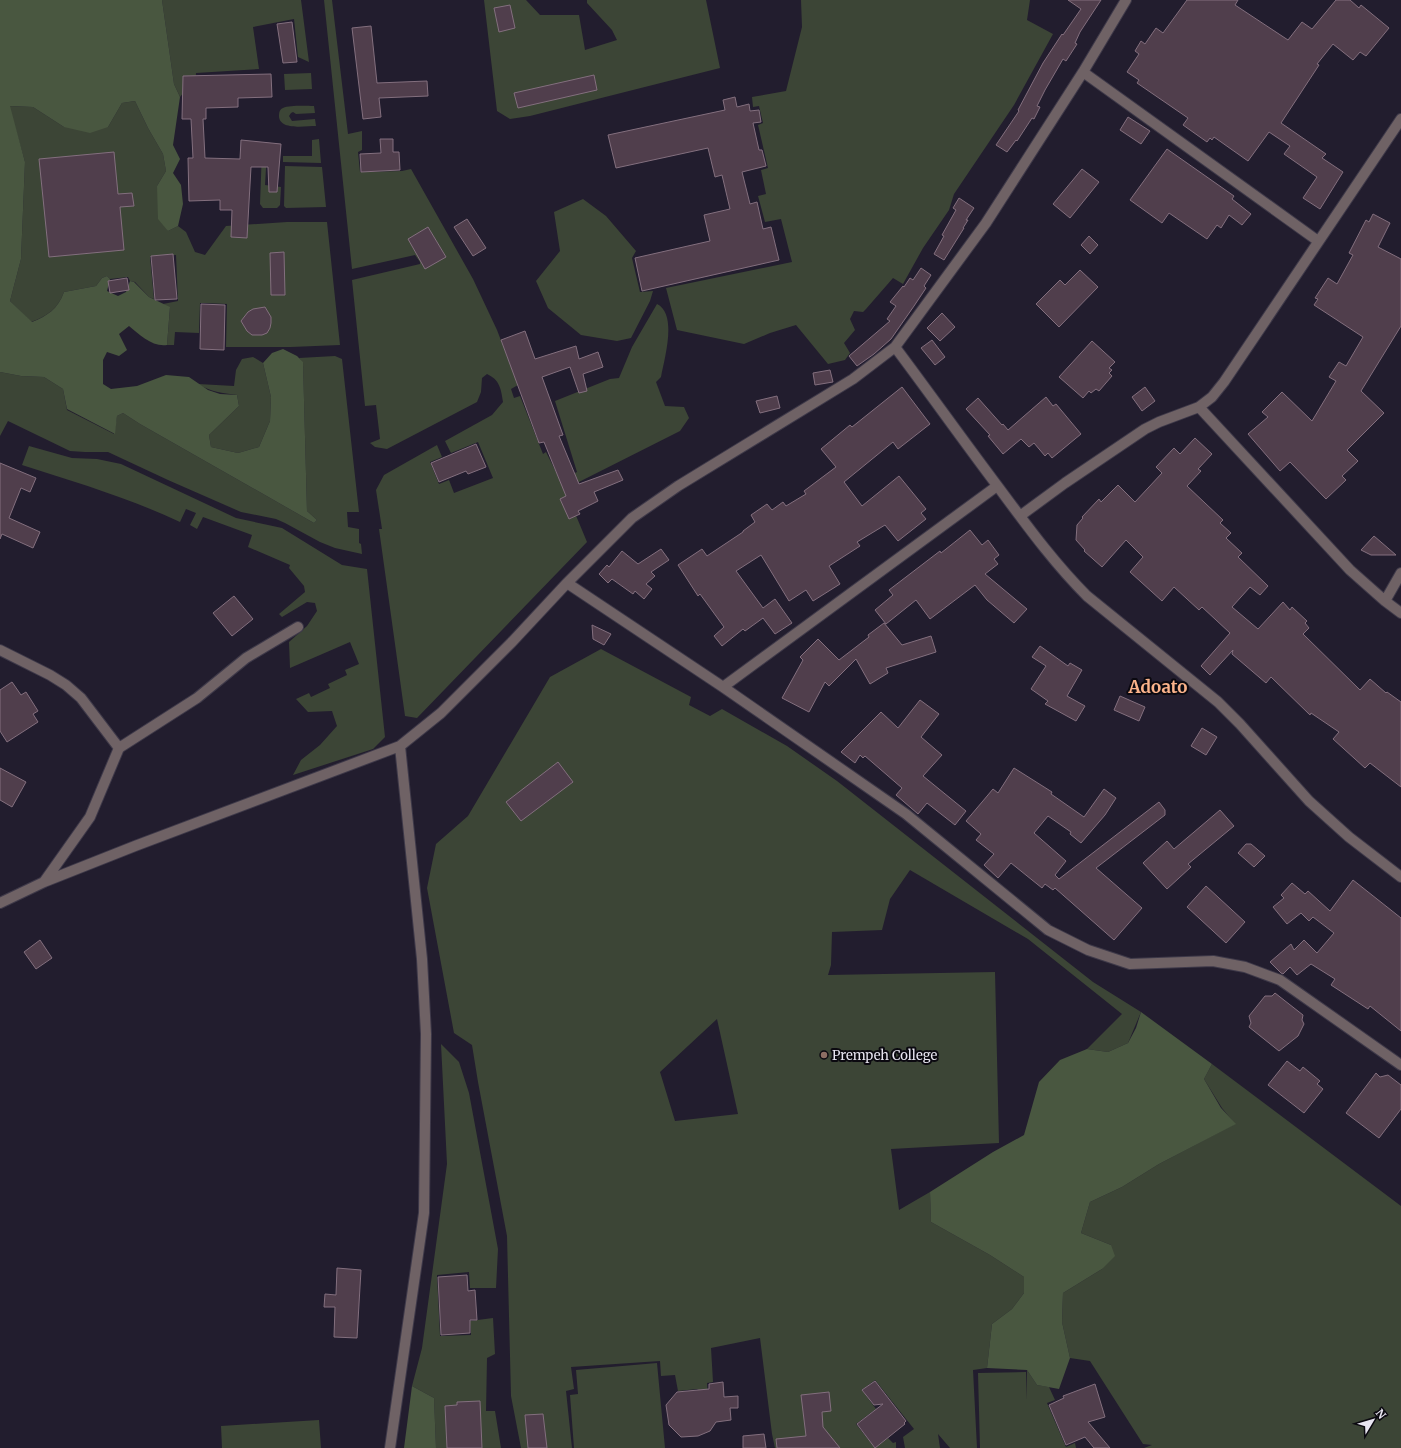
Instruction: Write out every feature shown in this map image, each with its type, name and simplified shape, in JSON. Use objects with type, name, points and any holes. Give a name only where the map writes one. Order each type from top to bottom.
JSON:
[{"type":"street","points":[[0,903],[44,882],[142,843],[400,746],[441,713],[632,518],[678,486],[853,379],[895,347],[986,222],[1083,72],[1126,0]]},
{"type":"street","points":[[1083,72],[1318,241]]},
{"type":"street","points":[[1020,516],[1065,482],[1145,429],[1159,422],[1199,407],[1212,397],[1224,382],[1401,119]]},
{"type":"street","points":[[895,347],[1051,558],[1087,596],[1218,702],[1240,724],[1309,801],[1349,837],[1401,877]]},
{"type":"street","points":[[1199,407],[1350,570],[1401,613]]},
{"type":"street","points":[[723,686],[997,486]]},
{"type":"street","points":[[1385,601],[1401,573]]},
{"type":"street","points":[[567,584],[723,686],[906,814],[1048,930],[1088,950],[1130,964],[1213,961],[1245,967],[1280,980],[1401,1065]]},
{"type":"street","points":[[44,882],[90,817],[119,748],[197,698],[246,658],[298,627]]},
{"type":"street","points":[[0,650],[50,675],[66,685],[81,698],[119,748]]},
{"type":"street","points":[[390,1448],[424,1214],[426,1034],[422,959],[400,746]]},
{"type":"green space","points":[[0,0],[162,0],[174,84],[180,97],[173,145],[180,159],[173,173],[181,185],[183,204],[178,226],[168,231],[158,219],[157,186],[166,171],[163,154],[135,101],[122,103],[108,127],[90,133],[64,127],[33,107],[10,106],[25,162],[21,259],[10,301],[32,322],[51,311],[59,303],[64,292],[96,286],[102,278],[107,276],[110,279],[107,291],[118,296],[126,292],[130,281],[134,282],[149,297],[170,307],[167,345],[151,342],[129,326],[119,334],[127,350],[119,356],[107,352],[103,360],[103,384],[111,389],[137,386],[166,375],[189,377],[208,390],[220,394],[237,395],[239,406],[209,435],[211,447],[238,453],[259,447],[270,421],[271,397],[263,363],[272,353],[283,349],[297,356],[303,362],[307,511],[317,520],[314,523],[123,413],[117,416],[115,434],[67,409],[63,389],[44,377],[21,376],[0,372]]},
{"type":"green space","points":[[162,0],[301,0],[309,62],[298,57],[294,19],[253,27],[259,69],[196,73],[195,91],[184,92],[180,97],[174,84]]},
{"type":"green space","points":[[324,0],[332,0],[348,134],[362,131],[362,150],[358,152],[360,172],[402,171],[411,169],[473,279],[497,330],[518,385],[511,389],[514,398],[520,396],[543,454],[546,452],[560,480],[577,472],[555,401],[610,379],[619,378],[632,347],[657,304],[663,309],[667,317],[668,338],[661,377],[656,382],[665,406],[684,407],[689,418],[680,431],[565,489],[587,542],[417,718],[405,716],[379,529],[382,529],[376,490],[384,475],[437,445],[442,457],[430,462],[439,484],[449,480],[454,493],[493,478],[478,442],[451,453],[445,441],[492,415],[503,402],[499,385],[495,379],[487,374],[482,378],[481,392],[477,402],[387,449],[375,447],[370,443],[380,439],[376,405],[365,406],[352,280],[420,264],[420,262],[415,255],[352,269]]},
{"type":"green space","points":[[484,0],[526,0],[540,15],[579,15],[585,50],[617,40],[612,30],[587,3],[587,0],[706,0],[720,68],[530,116],[510,119],[497,111]]},
{"type":"green space","points":[[801,0],[1030,0],[1027,20],[1053,34],[1014,105],[954,194],[949,210],[923,248],[903,284],[893,278],[863,312],[854,311],[850,319],[855,330],[844,343],[850,353],[845,360],[828,364],[796,325],[770,333],[744,344],[677,330],[666,288],[792,262],[781,219],[765,222],[758,196],[766,194],[761,170],[768,168],[758,125],[763,123],[759,106],[753,107],[752,97],[786,91],[802,27]]},
{"type":"green space","points":[[311,73],[312,89],[285,90],[284,74]]},
{"type":"green space","points":[[135,101],[163,154],[166,171],[157,186],[168,231],[178,226],[186,232],[195,252],[205,255],[226,226],[287,222],[327,222],[340,345],[226,347],[227,304],[200,303],[199,333],[175,332],[174,345],[167,345],[170,308],[163,304],[178,301],[176,255],[150,257],[154,299],[149,297],[135,282],[130,281],[128,277],[110,279],[107,276],[102,278],[96,286],[64,292],[59,303],[51,311],[31,322],[10,301],[21,259],[25,162],[9,106],[33,107],[64,127],[108,127],[122,103]]},
{"type":"green space","points":[[294,106],[314,106],[315,113],[296,114],[293,112],[289,116],[292,121],[315,119],[316,126],[288,126],[280,120],[279,113],[283,108]]},
{"type":"green space","points":[[319,139],[321,163],[283,162],[283,156],[312,156],[312,140]]},
{"type":"green space","points":[[262,150],[267,151],[265,185],[281,187],[280,205],[277,208],[263,208],[260,204]]},
{"type":"green space","points":[[285,166],[322,167],[326,207],[286,208],[284,206]]},
{"type":"green space","points":[[583,199],[606,216],[636,251],[632,258],[640,292],[653,291],[650,301],[631,338],[617,341],[581,335],[548,308],[536,281],[560,251],[554,212]]},
{"type":"green space","points":[[335,356],[342,359],[359,512],[347,512],[348,527],[359,529],[359,543],[361,544],[362,554],[335,548],[320,542],[276,519],[241,512],[108,452],[70,451],[8,421],[0,436],[0,372],[21,376],[44,377],[63,389],[67,410],[114,434],[117,416],[123,413],[314,523],[317,520],[307,511],[303,363],[299,358]]},
{"type":"green space","points":[[253,357],[263,363],[271,397],[270,421],[259,447],[238,453],[211,447],[209,435],[239,406],[237,395],[221,393],[198,384],[234,386],[236,370],[242,359]]},
{"type":"green space","points":[[29,446],[72,458],[97,459],[121,464],[236,518],[282,528],[342,565],[367,569],[385,737],[373,749],[293,775],[301,760],[320,745],[337,726],[332,711],[308,712],[296,699],[309,693],[311,697],[330,688],[328,684],[347,675],[345,670],[359,664],[350,642],[290,668],[289,642],[307,626],[317,611],[315,603],[307,602],[282,617],[279,614],[305,592],[304,586],[289,568],[290,565],[248,547],[252,535],[203,517],[197,529],[190,525],[196,513],[186,509],[180,522],[122,498],[22,465]]},
{"type":"green space","points":[[601,649],[691,697],[689,705],[710,716],[722,709],[787,746],[837,781],[1093,982],[1141,1012],[1128,1043],[1108,1052],[1087,1049],[1122,1014],[1028,939],[910,870],[890,899],[882,930],[832,932],[831,965],[828,975],[995,972],[999,1143],[891,1149],[899,1210],[930,1192],[931,1222],[990,1255],[1024,1277],[1024,1293],[1012,1309],[992,1324],[987,1368],[973,1370],[977,1448],[950,1448],[938,1434],[940,1448],[905,1448],[903,1437],[914,1429],[875,1380],[862,1390],[876,1409],[856,1424],[875,1448],[775,1448],[760,1338],[711,1348],[713,1382],[707,1383],[708,1398],[697,1389],[678,1391],[675,1375],[661,1376],[660,1361],[571,1367],[574,1389],[566,1391],[572,1448],[521,1448],[511,1396],[507,1236],[472,1045],[454,1033],[427,888],[436,844],[468,816],[550,677]],"holes":[[[717,1019],[738,1114],[675,1121],[660,1072]]]},
{"type":"green space","points":[[1141,1012],[1212,1064],[1204,1079],[1221,1108],[1236,1124],[1159,1164],[1122,1187],[1090,1202],[1081,1233],[1111,1245],[1115,1256],[1102,1269],[1063,1293],[1062,1322],[1070,1358],[1059,1389],[1037,1385],[1027,1370],[987,1368],[992,1324],[1012,1309],[1024,1293],[1024,1277],[990,1255],[931,1222],[930,1192],[993,1152],[1024,1135],[1039,1082],[1060,1060],[1087,1049],[1108,1052],[1128,1043],[1136,1028]]},
{"type":"green space","points":[[441,1044],[459,1062],[469,1093],[498,1249],[496,1288],[470,1288],[469,1272],[437,1275],[440,1336],[471,1335],[470,1321],[493,1318],[495,1354],[487,1358],[486,1411],[495,1411],[501,1448],[436,1448],[434,1398],[412,1386],[422,1348],[447,1164]]},
{"type":"green space","points":[[1212,1064],[1401,1206],[1401,1448],[1144,1448],[1152,1445],[1143,1444],[1090,1361],[1070,1358],[1062,1322],[1063,1293],[1102,1269],[1111,1245],[1081,1233],[1090,1202],[1122,1187],[1159,1164],[1235,1124],[1222,1108],[1204,1079]]},
{"type":"green space","points":[[657,1363],[665,1448],[574,1448],[570,1395],[578,1394],[576,1370]]},
{"type":"green space","points":[[1027,1370],[1037,1385],[1049,1387],[1055,1400],[1047,1403],[1066,1447],[1075,1443],[1076,1448],[980,1448],[978,1373],[1026,1372],[1027,1400]]},
{"type":"green space","points":[[412,1386],[434,1398],[436,1448],[404,1448]]},
{"type":"green space","points":[[319,1420],[321,1448],[222,1448],[221,1426]]},
{"type":"green space","points":[[888,1438],[893,1443],[896,1442],[896,1448],[875,1448]]},
{"type":"building","points":[[1068,0],[1101,0],[1080,32],[1075,43],[1077,44],[1066,61],[1063,59],[1045,90],[1037,106],[1040,107],[1034,119],[1032,118],[1017,141],[1016,140],[1007,152],[996,145],[1019,111],[1018,110],[1043,63],[1081,9]]},
{"type":"building","points":[[1187,0],[1238,0],[1235,5],[1288,40],[1302,22],[1312,29],[1336,0],[1350,0],[1359,8],[1361,5],[1389,28],[1366,56],[1360,52],[1353,60],[1333,44],[1317,64],[1319,65],[1281,123],[1326,154],[1322,158],[1343,172],[1320,209],[1303,198],[1317,177],[1284,154],[1290,146],[1269,132],[1248,161],[1214,137],[1212,140],[1210,138],[1207,142],[1183,125],[1188,118],[1137,83],[1139,80],[1127,72],[1139,54],[1135,51],[1141,41],[1145,44],[1156,28],[1163,33]]},
{"type":"building","points":[[510,5],[515,28],[499,32],[494,8]]},
{"type":"building","points":[[292,22],[297,62],[283,63],[277,24]]},
{"type":"building","points":[[371,26],[377,83],[427,81],[428,96],[379,98],[381,117],[363,119],[352,28]]},
{"type":"building","points":[[271,74],[272,97],[238,98],[238,107],[206,108],[206,119],[203,119],[205,158],[240,159],[241,140],[281,144],[277,192],[269,192],[268,167],[251,167],[247,238],[231,237],[232,210],[220,210],[220,200],[189,201],[188,158],[193,158],[191,119],[182,119],[183,76]]},
{"type":"building","points":[[594,75],[597,90],[518,108],[514,93]]},
{"type":"building","points":[[735,97],[737,107],[749,104],[750,111],[759,110],[761,122],[753,123],[759,150],[762,150],[766,166],[742,172],[750,204],[757,202],[763,229],[771,227],[779,260],[642,291],[635,258],[710,241],[704,215],[730,209],[722,175],[715,177],[708,148],[616,168],[608,135],[725,110],[723,100]]},
{"type":"building","points":[[1128,117],[1150,131],[1141,144],[1120,130]]},
{"type":"building","points":[[380,139],[393,139],[393,152],[399,152],[400,170],[361,172],[360,154],[381,153]]},
{"type":"building","points":[[1167,149],[1234,196],[1232,199],[1251,214],[1242,225],[1229,215],[1221,228],[1217,225],[1207,239],[1169,213],[1162,223],[1130,200]]},
{"type":"building","points":[[114,152],[118,194],[132,193],[134,206],[120,207],[124,250],[49,257],[39,159]]},
{"type":"building","points":[[1082,169],[1099,182],[1070,218],[1053,204]]},
{"type":"building","points":[[959,198],[974,208],[966,220],[968,220],[964,228],[944,260],[934,254],[944,236],[942,235],[956,210],[953,208]]},
{"type":"building","points":[[1373,214],[1390,223],[1378,247],[1401,259],[1401,326],[1361,391],[1384,413],[1347,450],[1358,461],[1342,476],[1346,480],[1326,499],[1290,462],[1280,471],[1248,434],[1268,417],[1262,412],[1282,392],[1312,421],[1336,381],[1329,377],[1339,362],[1346,366],[1363,337],[1314,305],[1318,299],[1315,298],[1328,278],[1337,284],[1353,255],[1349,253],[1366,220],[1369,222]]},
{"type":"building","points":[[467,219],[486,248],[473,256],[454,227]]},
{"type":"building","points":[[428,227],[446,257],[425,269],[408,239]]},
{"type":"building","points":[[1089,236],[1098,245],[1090,254],[1081,245]]},
{"type":"building","points":[[284,252],[285,295],[271,295],[270,253]]},
{"type":"building","points":[[173,254],[177,299],[155,300],[151,256]]},
{"type":"building","points":[[921,268],[931,275],[924,286],[926,288],[891,339],[857,366],[849,356],[890,321],[887,319],[896,306],[890,302],[910,278],[913,280]]},
{"type":"building","points":[[1080,270],[1098,287],[1059,327],[1036,304],[1060,280],[1065,285]]},
{"type":"building","points":[[127,278],[129,290],[110,293],[108,281]]},
{"type":"building","points":[[201,304],[225,305],[224,350],[200,349]]},
{"type":"building","points":[[265,307],[271,317],[270,328],[267,333],[262,335],[252,335],[247,331],[241,321],[248,312],[253,309]]},
{"type":"building","points":[[942,313],[955,327],[940,341],[927,328]]},
{"type":"building","points":[[525,331],[535,359],[576,346],[579,359],[598,352],[603,367],[583,374],[587,391],[579,393],[570,367],[542,377],[563,435],[559,436],[579,484],[618,470],[623,480],[594,492],[598,501],[578,511],[580,514],[569,519],[560,499],[566,496],[544,442],[539,443],[501,340]]},
{"type":"building","points":[[932,340],[945,357],[935,365],[921,348]]},
{"type":"building","points":[[1092,341],[1115,362],[1109,368],[1112,370],[1109,373],[1112,376],[1099,391],[1096,389],[1091,393],[1089,391],[1083,398],[1059,377]]},
{"type":"building","points":[[830,370],[833,382],[815,385],[813,373]]},
{"type":"building","points":[[902,387],[930,424],[898,449],[893,442],[844,482],[862,506],[899,476],[926,509],[921,513],[926,519],[898,541],[885,525],[857,542],[860,546],[829,566],[840,584],[813,601],[806,590],[789,601],[761,555],[736,571],[763,608],[775,599],[792,623],[775,634],[763,618],[745,631],[743,629],[722,646],[714,636],[724,627],[700,594],[698,596],[678,565],[702,549],[707,556],[743,532],[755,522],[751,515],[767,504],[772,510],[783,502],[786,506],[806,494],[804,491],[836,467],[821,449],[850,425],[852,427]]},
{"type":"building","points":[[1145,387],[1155,401],[1142,411],[1132,397]]},
{"type":"building","points":[[777,396],[780,408],[760,413],[756,401]]},
{"type":"building","points":[[1046,397],[1053,406],[1056,404],[1081,434],[1052,458],[1048,453],[1045,456],[1034,443],[1029,447],[1021,439],[1003,454],[988,436],[990,435],[966,409],[978,398],[1008,430]]},
{"type":"building","points":[[1195,438],[1212,454],[1198,469],[1201,471],[1187,486],[1223,520],[1220,523],[1231,533],[1226,538],[1242,553],[1238,557],[1268,586],[1260,595],[1250,587],[1232,607],[1258,629],[1283,602],[1290,610],[1292,607],[1307,621],[1305,623],[1309,628],[1303,634],[1360,690],[1370,679],[1386,693],[1387,692],[1401,702],[1401,787],[1370,763],[1365,768],[1333,739],[1339,732],[1311,713],[1310,715],[1271,677],[1266,683],[1232,654],[1233,650],[1210,675],[1201,666],[1230,633],[1202,607],[1199,610],[1174,587],[1162,601],[1130,572],[1143,557],[1126,540],[1102,567],[1084,551],[1085,550],[1076,540],[1077,525],[1083,518],[1082,517],[1099,499],[1101,502],[1118,485],[1135,502],[1162,473],[1156,467],[1174,448],[1180,454]]},
{"type":"building","points":[[476,444],[486,467],[468,474],[466,471],[439,482],[431,463]]},
{"type":"building","points":[[0,463],[36,478],[30,492],[21,488],[9,518],[40,532],[33,548],[2,534],[0,539]]},
{"type":"building","points":[[970,530],[982,545],[988,540],[999,555],[994,559],[998,564],[985,574],[1027,609],[1014,623],[987,600],[975,585],[930,619],[916,600],[886,624],[875,610],[893,595],[889,590],[940,551],[941,553]]},
{"type":"building","points":[[1374,536],[1396,555],[1371,555],[1361,550]]},
{"type":"building","points":[[661,549],[669,560],[651,572],[655,576],[646,584],[652,589],[644,599],[635,591],[633,594],[612,579],[608,583],[599,574],[607,565],[609,567],[622,551],[638,564]]},
{"type":"building","points":[[234,596],[253,619],[232,636],[213,613]]},
{"type":"building","points":[[884,623],[902,645],[931,636],[936,652],[886,668],[888,673],[870,684],[856,659],[829,686],[825,682],[809,712],[782,698],[803,660],[800,657],[818,639],[839,660],[869,637],[868,635]]},
{"type":"building","points":[[592,625],[611,634],[604,645],[593,639]]},
{"type":"building","points":[[1040,646],[1068,666],[1070,663],[1082,670],[1067,696],[1085,706],[1076,721],[1045,704],[1048,701],[1031,689],[1046,666],[1032,657]]},
{"type":"building","points":[[12,682],[21,695],[26,692],[38,711],[33,714],[38,722],[7,742],[0,731],[0,690]]},
{"type":"building","points":[[1120,696],[1145,707],[1139,721],[1114,710]]},
{"type":"building","points":[[920,700],[939,714],[921,737],[942,755],[923,776],[966,811],[955,825],[927,803],[918,814],[896,795],[902,788],[865,756],[863,758],[860,755],[855,763],[841,752],[881,712],[898,728]]},
{"type":"building","points":[[1202,728],[1217,737],[1206,755],[1191,746]]},
{"type":"building","points":[[558,762],[573,782],[521,821],[506,802]]},
{"type":"building","points":[[0,768],[26,782],[12,807],[0,800]]},
{"type":"building","points":[[1014,768],[1052,792],[1051,794],[1084,817],[1104,789],[1116,798],[1105,815],[1081,843],[1070,834],[1071,832],[1048,816],[1034,833],[1066,861],[1055,875],[1059,879],[1159,802],[1165,810],[1165,815],[1096,868],[1142,908],[1114,940],[1055,888],[1053,890],[1045,884],[1042,888],[1011,863],[998,878],[984,865],[994,854],[976,840],[981,834],[966,821],[993,789],[998,793]]},
{"type":"building","points":[[1220,810],[1234,826],[1188,864],[1191,867],[1167,889],[1143,863],[1167,841],[1174,849]]},
{"type":"building","points":[[1246,844],[1251,844],[1265,856],[1254,867],[1238,853]]},
{"type":"building","points":[[1353,880],[1401,918],[1401,1031],[1370,1006],[1368,1009],[1331,985],[1335,979],[1311,964],[1297,975],[1290,967],[1283,974],[1270,962],[1291,944],[1294,950],[1304,940],[1317,953],[1334,933],[1313,917],[1309,921],[1301,913],[1287,924],[1273,907],[1284,898],[1281,895],[1292,883],[1305,894],[1308,891],[1330,911]]},
{"type":"building","points":[[1206,886],[1245,922],[1226,943],[1187,907]]},
{"type":"building","points":[[40,940],[52,958],[36,969],[24,952]]},
{"type":"building","points":[[1275,993],[1303,1015],[1302,1020],[1304,1024],[1298,1036],[1279,1051],[1249,1027],[1251,1023],[1249,1016],[1265,996],[1272,996]]},
{"type":"building","points":[[1287,1061],[1300,1071],[1303,1067],[1320,1081],[1317,1084],[1323,1089],[1304,1113],[1268,1085]]},
{"type":"building","points":[[1376,1073],[1380,1077],[1388,1075],[1401,1085],[1401,1109],[1379,1138],[1346,1113]]},
{"type":"building","points":[[337,1268],[361,1270],[357,1338],[334,1337],[335,1307],[324,1307],[325,1294],[336,1295]]},
{"type":"building","points":[[467,1275],[468,1291],[475,1290],[477,1320],[470,1320],[470,1333],[441,1335],[438,1277]]},
{"type":"building","points":[[875,1381],[906,1421],[904,1423],[905,1424],[875,1448],[857,1424],[883,1404],[874,1405],[862,1390]]},
{"type":"building","points":[[723,1382],[724,1397],[738,1396],[738,1408],[730,1408],[731,1420],[716,1422],[710,1431],[698,1436],[681,1437],[669,1425],[666,1405],[677,1392],[709,1389],[709,1384]]},
{"type":"building","points":[[1095,1384],[1105,1417],[1088,1422],[1110,1448],[1094,1448],[1085,1437],[1066,1445],[1049,1405],[1064,1398],[1063,1396]]},
{"type":"building","points":[[829,1392],[831,1411],[822,1412],[823,1427],[840,1448],[777,1448],[776,1439],[806,1436],[801,1395]]},
{"type":"building","points":[[480,1401],[482,1448],[447,1448],[445,1406],[457,1405],[457,1402]]},
{"type":"building","points":[[543,1414],[547,1448],[528,1448],[525,1415]]},
{"type":"building","points":[[764,1434],[766,1448],[743,1448],[743,1436]]},
{"type":"place","name":"Prempeh College","points":[[824,1055]]},
{"type":"district","name":"Adoato","points":[[1158,687]]}]
